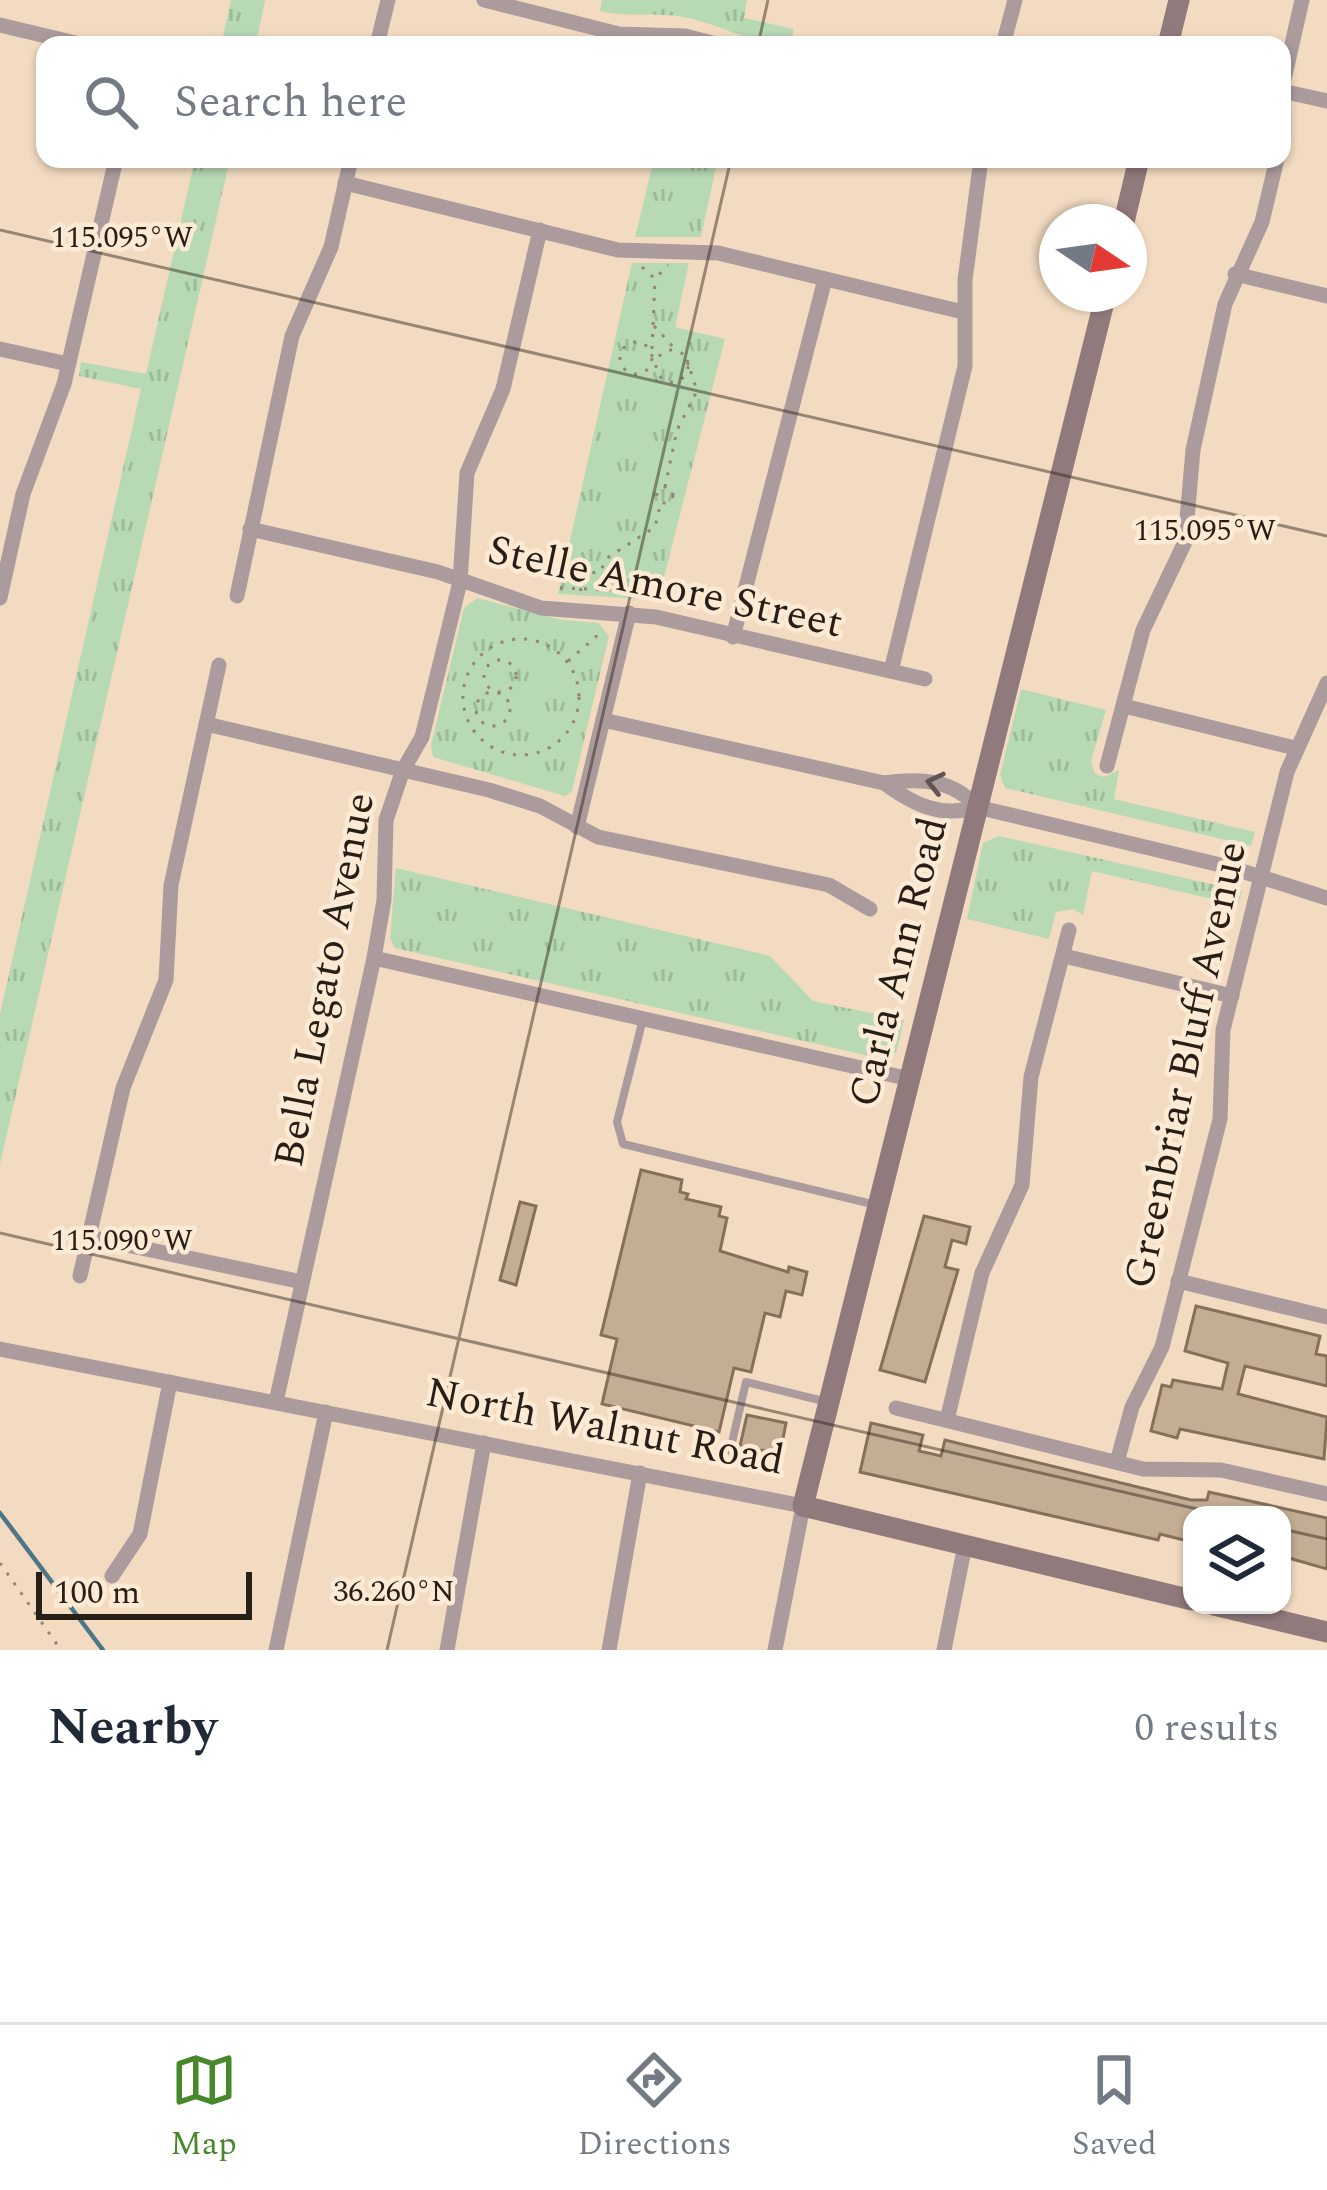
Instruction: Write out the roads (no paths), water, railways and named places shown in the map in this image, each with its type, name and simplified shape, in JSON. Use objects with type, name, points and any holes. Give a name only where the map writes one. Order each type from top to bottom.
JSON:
[{"type":"street","points":[[379,36],[388,0]]},
{"type":"street","points":[[484,0],[619,34],[685,36]]},
{"type":"street","points":[[1006,36],[1015,0]]},
{"type":"street","points":[[1170,36],[1179,0]]},
{"type":"street","points":[[1291,49],[1302,0]]},
{"type":"street","points":[[0,25],[46,36]]},
{"type":"street","points":[[1291,91],[1327,101]]},
{"type":"street","points":[[0,598],[18,517],[68,364],[114,168]]},
{"type":"street","points":[[237,596],[292,336],[331,247],[349,168]]},
{"type":"street","points":[[890,670],[965,366],[963,312],[980,168]]},
{"type":"street","points":[[1128,204],[1137,168]]},
{"type":"street","points":[[1108,766],[1143,630],[1185,542],[1193,450],[1235,274],[1262,222],[1275,168]]},
{"type":"street","points":[[345,183],[644,254],[718,253],[963,312]]},
{"type":"street","name":"Bella Legato Avenue","points":[[276,1402],[374,958],[383,900],[386,820],[403,770],[422,737],[460,582],[467,473],[502,389],[540,230]]},
{"type":"street","points":[[1235,274],[1327,296]]},
{"type":"street","points":[[734,637],[825,279]]},
{"type":"street","name":"Carla Ann Road","points":[[775,1650],[803,1506],[1101,312]]},
{"type":"street","points":[[0,349],[68,364]]},
{"type":"street","points":[[0,512],[18,517]]},
{"type":"street","name":"Stelle Amore Street","points":[[250,529],[460,582],[541,608],[622,612],[926,679]]},
{"type":"street","points":[[578,826],[622,612]]},
{"type":"street","points":[[80,1276],[123,1088],[166,980],[171,884],[219,665]]},
{"type":"street","name":"Greenbriar Bluff Avenue","points":[[1117,1462],[1132,1407],[1162,1347],[1220,1119],[1223,1030],[1295,748],[1327,683]]},
{"type":"street","points":[[1124,706],[1295,748]]},
{"type":"street","points":[[603,720],[884,783],[915,778],[961,789],[977,807]]},
{"type":"street","points":[[206,724],[518,799],[615,842],[829,885],[870,909]]},
{"type":"street","points":[[884,783],[912,804],[955,814],[977,807],[1261,876],[1327,898]]},
{"type":"street","points":[[947,1420],[982,1274],[1022,1185],[1031,1077],[1069,930]]},
{"type":"street","points":[[1064,956],[1232,996]]},
{"type":"street","points":[[374,958],[910,1079]]},
{"type":"street","points":[[89,1237],[302,1282]]},
{"type":"street","points":[[1178,1281],[1327,1317]]},
{"type":"street","name":"North Walnut Road","points":[[0,1349],[803,1506],[1183,1598]]},
{"type":"street","points":[[112,1576],[140,1534],[170,1382]]},
{"type":"street","points":[[896,1408],[1164,1472],[1221,1470],[1327,1494]]},
{"type":"street","points":[[276,1650],[326,1412]]},
{"type":"street","points":[[447,1650],[484,1443]]},
{"type":"street","points":[[609,1650],[640,1473]]},
{"type":"street","points":[[946,1649],[965,1545]]},
{"type":"street","points":[[1252,1614],[1327,1632]]},
{"type":"lane","points":[[643,1018],[617,1122],[623,1144],[879,1206]]},
{"type":"lane","points":[[730,1450],[746,1382],[830,1403]]},
{"type":"waterway","points":[[0,1513],[103,1650]]}]
